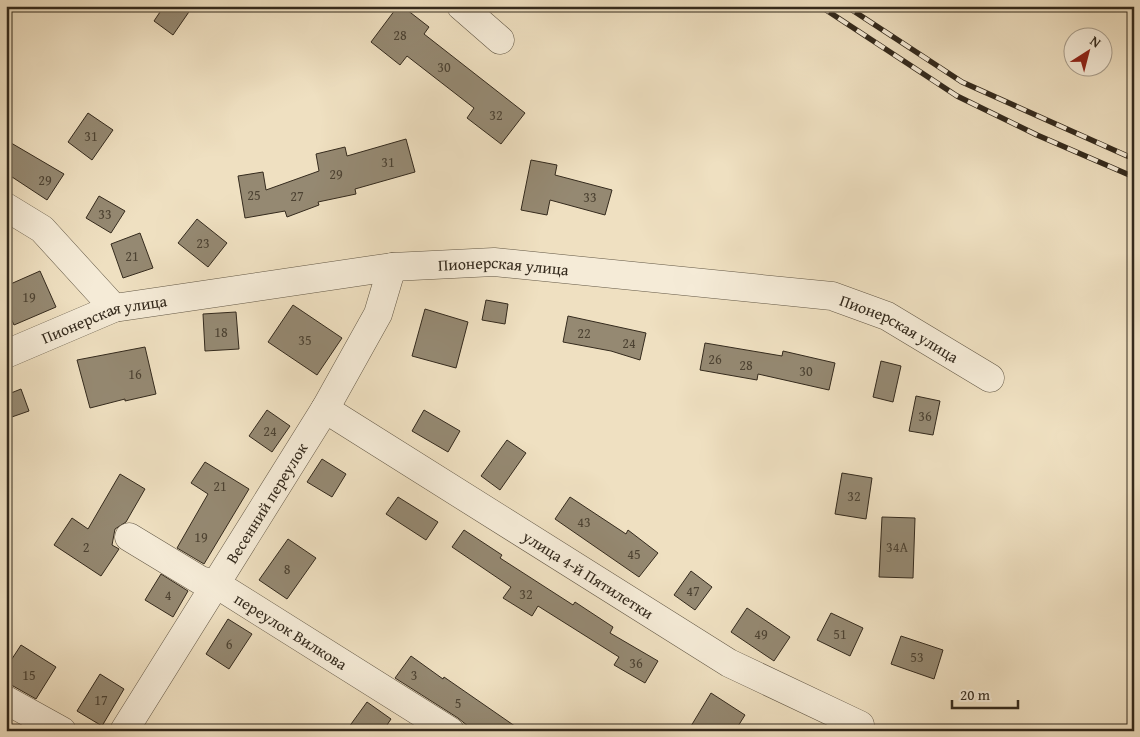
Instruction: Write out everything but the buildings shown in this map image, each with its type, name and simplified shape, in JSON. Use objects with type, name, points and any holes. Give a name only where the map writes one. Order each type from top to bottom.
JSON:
[{"type":"street","points":[[461,6],[500,40]]},
{"type":"street","points":[[6,207],[42,229],[114,308]]},
{"type":"street","name":"Пионерская улица","points":[[6,354],[114,308],[392,267],[494,262],[832,296],[887,316],[990,378]]},
{"type":"street","name":"Весенний переулок","points":[[124,731],[325,410],[378,314],[392,267]]},
{"type":"street","name":"улица 4-й Пятилетки","points":[[325,410],[729,663],[860,725]]},
{"type":"street","name":"переулок Вилкова","points":[[129,537],[200,580],[216,584],[450,731]]},
{"type":"street","points":[[6,700],[62,731]]},
{"type":"railway","points":[[820,6],[957,96],[1037,135],[1134,177]]},
{"type":"railway","points":[[846,6],[962,82],[1134,159]]}]
